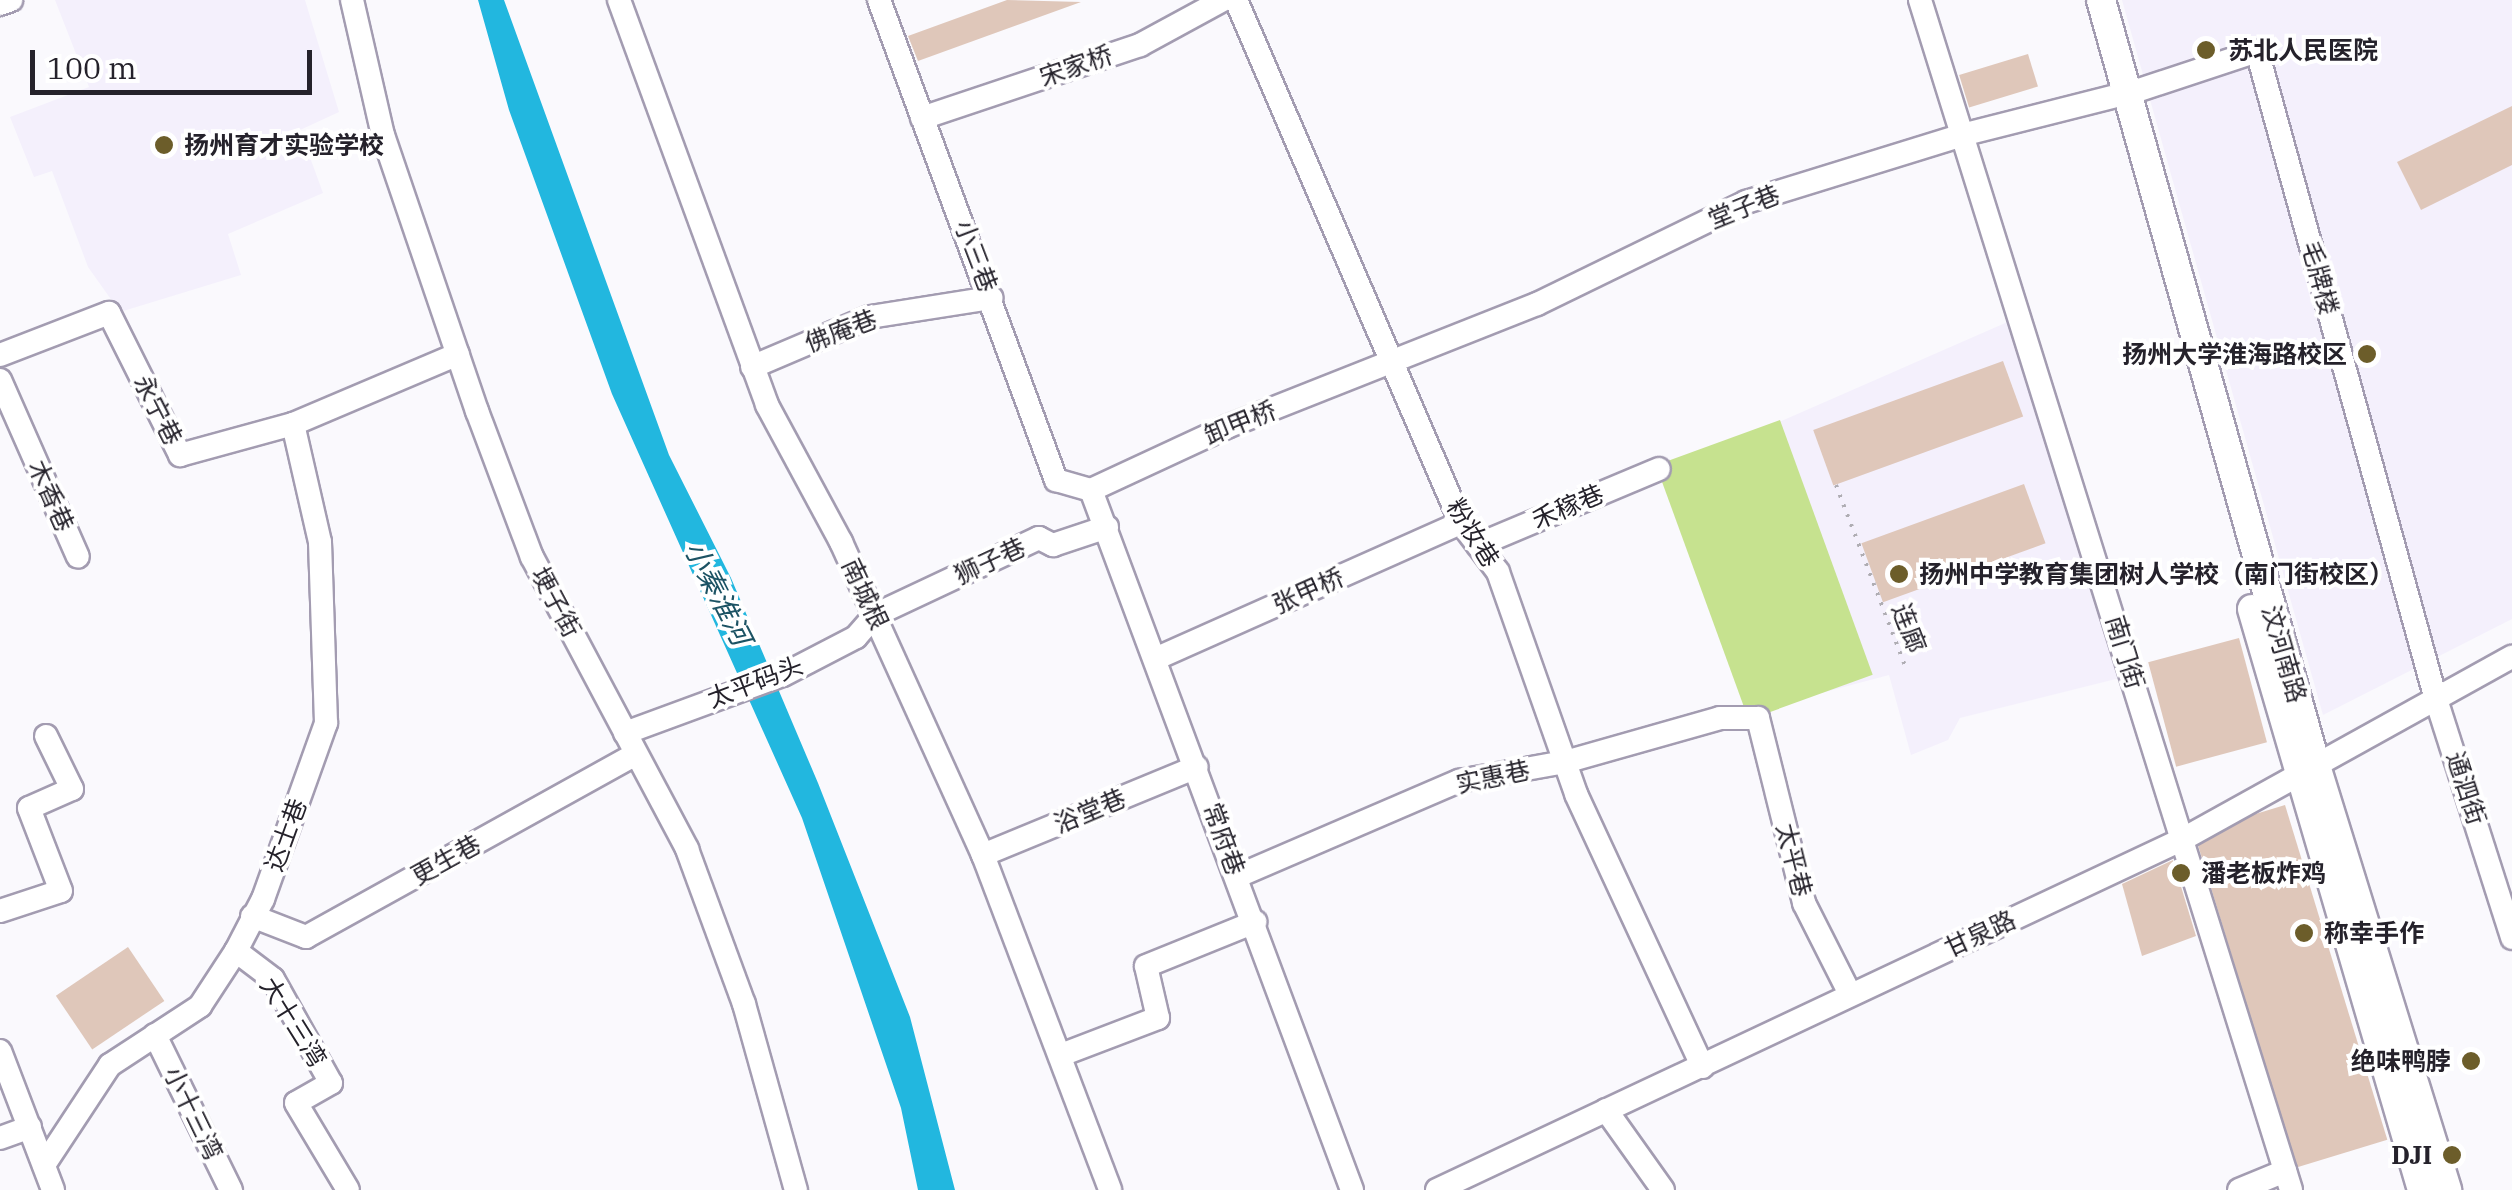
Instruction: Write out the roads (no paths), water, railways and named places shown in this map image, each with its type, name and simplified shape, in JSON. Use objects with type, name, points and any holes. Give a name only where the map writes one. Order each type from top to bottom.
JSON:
[{"type":"main road","name":"汶河南路","points":[[2084,0],[2119,95]]},
{"type":"main road","name":"汶河南路","points":[[2100,0],[2119,95],[2422,1190]]},
{"type":"main road","name":"汶河南路","points":[[2307,771],[2447,1190]]},
{"type":"street","points":[[0,4],[11,0]]},
{"type":"street","name":"埂子街","points":[[352,0],[384,134],[532,557],[686,849],[744,1004],[796,1190]]},
{"type":"street","name":"南城根","points":[[619,0],[752,367],[875,615],[983,856],[1110,1190]]},
{"type":"street","name":"小三巷","points":[[879,0],[1056,480],[1091,490]]},
{"type":"street","name":"宋家桥","points":[[922,118],[1140,45],[1223,0]]},
{"type":"street","name":"粉妆巷","points":[[1236,0],[1461,523],[1498,572],[1564,762],[1703,1067]]},
{"type":"street","name":"南门街","points":[[1920,0],[2288,1180]]},
{"type":"street","name":"毛牌楼","points":[[2119,95],[2257,51],[2436,696]]},
{"type":"street","name":"堂子巷","points":[[1394,366],[1746,202],[1962,135],[2119,95]]},
{"type":"street","name":"佛庵巷","points":[[752,367],[870,317],[992,298]]},
{"type":"street","name":"永宁巷","points":[[0,355],[108,312],[180,455],[293,424],[458,354]]},
{"type":"street","name":"卸甲桥","points":[[1091,490],[1229,426],[1394,366]]},
{"type":"street","name":"木香巷","points":[[0,380],[78,557]]},
{"type":"street","name":"达士巷","points":[[44,1165],[110,1065],[200,1006],[236,951],[326,723],[320,542],[293,424]]},
{"type":"street","name":"禾稼巷","points":[[1478,545],[1659,468]]},
{"type":"street","name":"常府巷","points":[[1091,490],[1352,1190]]},
{"type":"street","name":"张甲桥","points":[[1155,659],[1461,523]]},
{"type":"street","name":"狮子巷","points":[[875,615],[1039,538],[1053,546],[1107,527]]},
{"type":"street","name":"太平码头","points":[[631,743],[739,687],[784,676],[856,637],[875,615]]},
{"type":"street","name":"甘泉路","points":[[1437,1190],[2183,839],[2512,657]]},
{"type":"street","name":"通泗街","points":[[2436,696],[2512,938]]},
{"type":"street","name":"实惠巷","points":[[1238,876],[1459,781],[1564,762],[1720,718],[1758,718]]},
{"type":"street","name":"太平巷","points":[[1758,718],[1804,903],[1850,994]]},
{"type":"street","points":[[0,911],[61,891],[29,808],[72,789],[46,736]]},
{"type":"street","name":"更生巷","points":[[252,916],[306,937],[631,743]]},
{"type":"street","name":"浴堂巷","points":[[983,856],[1197,767]]},
{"type":"street","points":[[1060,1055],[1158,1018],[1146,966],[1255,922]]},
{"type":"street","name":"大十三湾","points":[[236,951],[273,979],[331,1083],[296,1103],[348,1190]]},
{"type":"street","name":"小十三湾","points":[[155,1035],[231,1190]]},
{"type":"street","points":[[0,1050],[53,1190]]},
{"type":"street","points":[[1606,1110],[1663,1190]]},
{"type":"street","points":[[0,1138],[30,1126]]},
{"type":"street","points":[[2240,1190],[2288,1180]]},
{"type":"water","name":"小秦淮河","points":[[478,0],[504,0],[669,455],[731,578],[818,783],[910,1017],[955,1190],[918,1190],[901,1108],[802,818],[612,394],[509,110]]},
{"type":"place","name":"苏北人民医院","points":[[2206,50]]},
{"type":"place","name":"扬州育才实验学校","points":[[164,145]]},
{"type":"place","name":"扬州大学淮海路校区","points":[[2367,354]]},
{"type":"place","name":"扬州中学教育集团树人学校（南门街校区）","points":[[1899,574]]},
{"type":"place","name":"潘老板炸鸡","points":[[2181,873]]},
{"type":"place","name":"称幸手作","points":[[2304,933]]},
{"type":"place","name":"绝味鸭脖","points":[[2471,1061]]},
{"type":"place","name":"DJI","points":[[2452,1155]]}]
